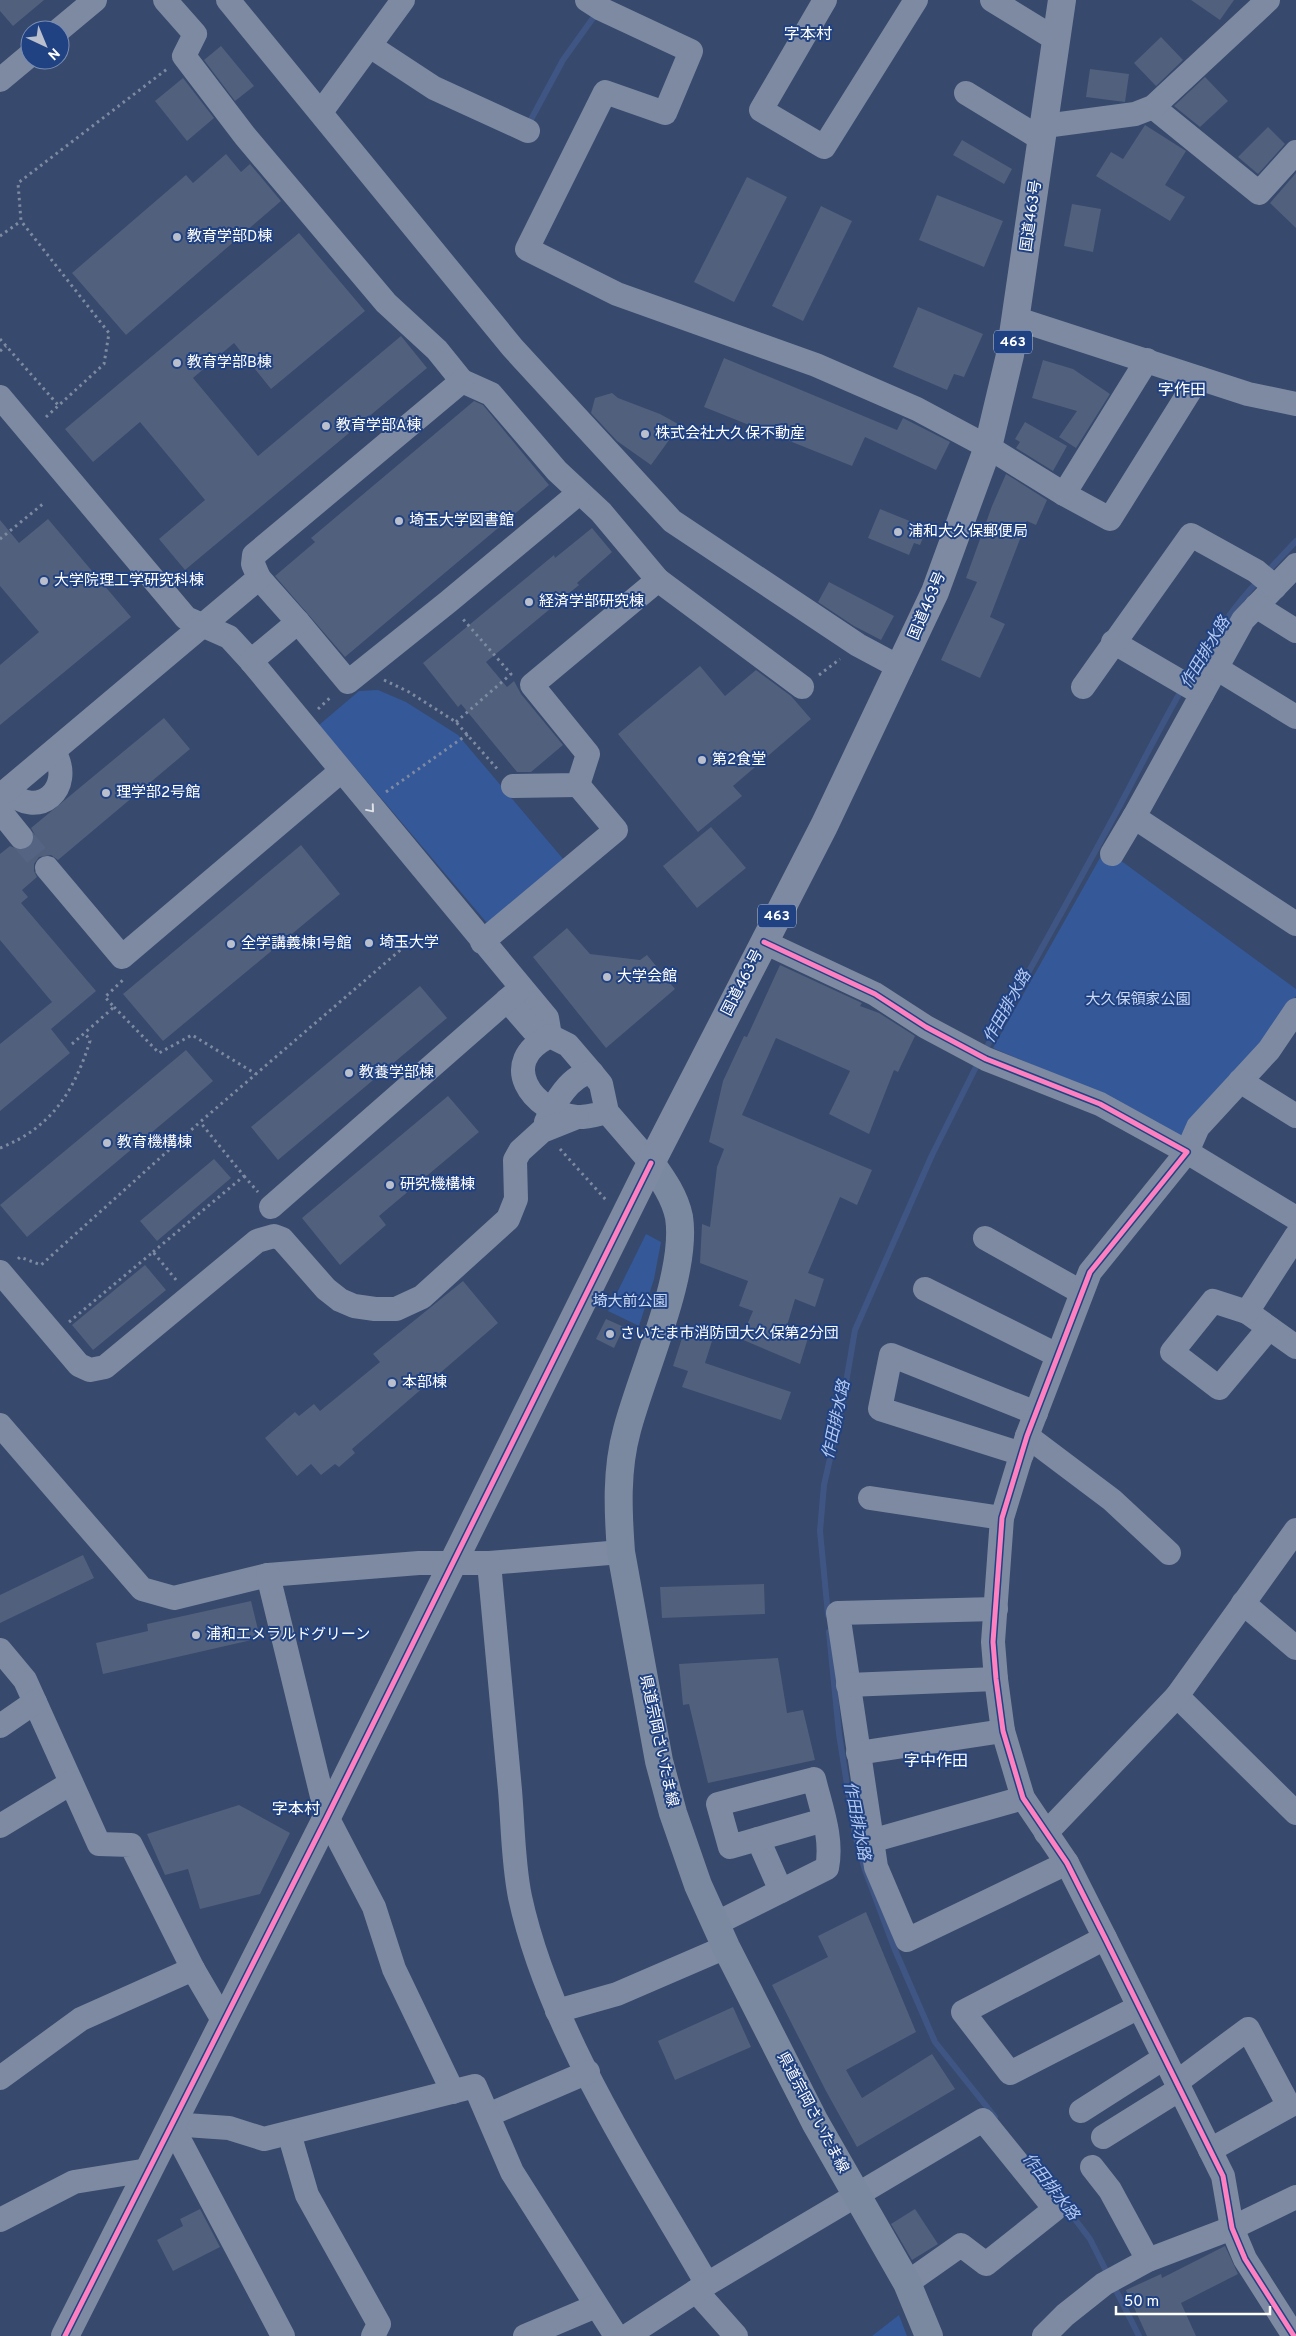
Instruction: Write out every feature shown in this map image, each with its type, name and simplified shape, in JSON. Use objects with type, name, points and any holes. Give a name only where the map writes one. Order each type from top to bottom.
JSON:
[{"type":"highway","name":"国道463号","points":[[651,1163],[824,826],[901,668],[935,592],[988,446],[1017,320],[1062,0]]},
{"type":"highway","name":"463","points":[[65,2336],[327,1817],[651,1163]]},
{"type":"main road","name":"県道宗岡さいたま線","points":[[651,1163],[673,1200],[679,1216],[680,1240],[676,1268],[665,1310],[626,1431],[618,1489],[621,1552],[659,1761],[676,1822],[698,1885],[720,1935],[815,2122],[907,2283],[929,2336]]},
{"type":"street","points":[[70,21],[95,0]]},
{"type":"street","points":[[165,0],[195,34],[184,56],[246,136],[386,303],[437,350],[462,381],[491,394],[556,471],[601,512],[658,580],[802,687]]},
{"type":"street","points":[[228,0],[512,347],[672,521],[858,645],[901,668]]},
{"type":"street","points":[[321,112],[403,0]]},
{"type":"street","points":[[587,0],[601,9],[691,51],[665,113],[605,92],[527,249],[617,294],[816,365],[917,409],[988,446],[1064,494],[1110,519],[1198,378]]},
{"type":"street","points":[[825,0],[762,110],[824,147],[916,0]]},
{"type":"street","points":[[992,0],[1057,40]]},
{"type":"street","points":[[966,93],[1044,133],[1135,114],[1153,107],[1268,0]]},
{"type":"street","points":[[370,46],[434,88],[528,131]]},
{"type":"street","points":[[0,80],[20,63]]},
{"type":"street","points":[[1153,107],[1258,193],[1296,152]]},
{"type":"street","points":[[1017,320],[1147,360],[1248,394],[1296,404]]},
{"type":"street","points":[[1064,494],[1147,360]]},
{"type":"street","points":[[462,381],[254,556],[253,564],[259,578],[348,682],[579,493]]},
{"type":"street","points":[[0,397],[186,618],[228,637],[250,661],[482,942],[514,994],[547,1018],[550,1036]]},
{"type":"street","points":[[1083,687],[1191,535],[1266,579]]},
{"type":"street","points":[[1112,854],[1134,817],[1192,688],[1216,668],[1243,620],[1256,606],[1266,579],[1296,565]]},
{"type":"street","points":[[3,799],[54,752],[259,578]]},
{"type":"street","points":[[578,785],[588,754],[532,685],[658,580]]},
{"type":"street","points":[[1256,606],[1296,631]]},
{"type":"street","points":[[250,661],[298,622]]},
{"type":"street","points":[[1114,642],[1192,688]]},
{"type":"street","points":[[1216,668],[1296,717]]},
{"type":"street","points":[[3,799],[16,799],[28,804],[42,802],[58,789],[62,775],[60,761],[54,752]]},
{"type":"street","points":[[47,868],[122,958],[340,771]]},
{"type":"street","points":[[512,786],[578,785]]},
{"type":"street","points":[[482,942],[616,830],[578,785]]},
{"type":"street","points":[[3,799],[21,837]]},
{"type":"street","points":[[1134,817],[1296,924]]},
{"type":"street","points":[[764,942],[875,994],[926,1027],[982,1057],[1100,1104],[1186,1152],[1296,1218]]},
{"type":"street","points":[[271,1207],[514,994]]},
{"type":"street","points":[[1291,2333],[1245,2259],[1232,2228],[1223,2176],[1067,1862],[1023,1798],[1004,1731],[996,1679],[994,1642],[1002,1518],[1024,1445],[1090,1272],[1186,1152],[1198,1127],[1269,1050],[1296,1010]]},
{"type":"street","points":[[550,1036],[568,1045],[601,1084],[607,1112],[651,1163]]},
{"type":"street","points":[[550,1036],[533,1047],[522,1066],[528,1091],[535,1099],[551,1108],[577,1117]]},
{"type":"street","points":[[542,1131],[551,1108],[580,1076],[592,1073]]},
{"type":"street","points":[[1240,1081],[1296,1116]]},
{"type":"street","points":[[6,1268],[79,1365],[90,1370],[105,1367],[257,1241],[266,1237],[282,1239],[326,1289],[340,1300],[354,1306],[396,1309],[422,1297],[508,1219],[516,1199],[515,1160],[520,1151],[542,1131],[577,1117],[607,1112]]},
{"type":"street","points":[[1247,1312],[1296,1236]]},
{"type":"street","points":[[985,1238],[1081,1292]]},
{"type":"street","points":[[925,1289],[1057,1355]]},
{"type":"street","points":[[1269,1328],[1219,1388],[1172,1352],[1213,1301],[1247,1312],[1296,1347]]},
{"type":"street","points":[[1036,1413],[891,1355],[880,1409],[1024,1445],[1112,1500],[1169,1553]]},
{"type":"street","points":[[0,1424],[142,1589],[174,1598],[268,1575],[419,1563],[489,1563],[621,1552]]},
{"type":"street","points":[[870,1498],[1002,1518]]},
{"type":"street","points":[[1046,1833],[1177,1696],[1296,1530]]},
{"type":"street","points":[[489,1563],[520,1896],[535,1950],[558,2011],[620,2134],[702,2288],[736,2336]]},
{"type":"street","points":[[268,1575],[327,1817],[374,1907],[394,1969],[453,2092]]},
{"type":"street","points":[[1243,1603],[1296,1648]]},
{"type":"street","points":[[996,1609],[838,1613],[876,1867],[907,1940],[1067,1862]]},
{"type":"street","points":[[0,1650],[25,1680],[99,1844],[131,1845],[193,1969],[224,2022]]},
{"type":"street","points":[[848,1685],[996,1679]]},
{"type":"street","points":[[1177,1696],[1296,1813]]},
{"type":"street","points":[[0,1726],[35,1702]]},
{"type":"street","points":[[858,1753],[1004,1731]]},
{"type":"street","points":[[558,2011],[618,1994],[720,1935],[781,1891],[828,1868],[830,1851],[824,1820],[814,1779],[718,1804],[730,1847],[824,1820]]},
{"type":"street","points":[[0,1826],[71,1783]]},
{"type":"street","points":[[871,1840],[1023,1798]]},
{"type":"street","points":[[758,1839],[781,1891]]},
{"type":"street","points":[[1105,1938],[963,2012],[1010,2073],[1139,2007]]},
{"type":"street","points":[[0,2078],[81,2018],[193,1969]]},
{"type":"street","points":[[1103,2137],[1178,2086],[1248,2028],[1289,2106],[1210,2150]]},
{"type":"street","points":[[1081,2111],[1164,2058]]},
{"type":"street","points":[[488,2115],[588,2072]]},
{"type":"street","points":[[171,2124],[229,2128],[264,2139],[475,2086],[512,2172],[616,2336]]},
{"type":"street","points":[[627,2336],[702,2288],[983,2120],[1055,2209],[986,2264],[961,2245],[907,2283]]},
{"type":"street","points":[[171,2124],[283,2336]]},
{"type":"street","points":[[289,2133],[307,2196],[379,2324],[373,2336]]},
{"type":"street","points":[[1092,2167],[1110,2190],[1148,2260]]},
{"type":"street","points":[[0,2220],[74,2182],[148,2170]]},
{"type":"street","points":[[1044,2336],[1084,2298],[1113,2279],[1148,2260],[1232,2228],[1296,2197]]},
{"type":"street","points":[[525,2336],[596,2306]]},
{"type":"path","points":[[42,421],[104,364],[109,333],[21,221],[18,183],[184,56]]},
{"type":"path","points":[[0,236],[21,221]]},
{"type":"path","points":[[0,339],[58,406]]},
{"type":"path","points":[[0,351],[6,346]]},
{"type":"path","points":[[0,539],[44,503]]},
{"type":"path","points":[[448,602],[511,674],[456,722]]},
{"type":"path","points":[[802,687],[858,645]]},
{"type":"path","points":[[302,723],[348,682],[364,678],[384,680],[409,692],[456,722],[512,786]]},
{"type":"path","points":[[367,805],[468,734]]},
{"type":"path","points":[[6,1268],[20,1257],[41,1265],[200,1122],[419,934]]},
{"type":"path","points":[[122,958],[134,971],[105,997],[159,1053],[192,1035],[256,1074]]},
{"type":"path","points":[[72,1044],[114,1007]]},
{"type":"path","points":[[0,1148],[34,1131],[51,1116],[65,1099],[88,1049],[90,1041],[85,1033]]},
{"type":"path","points":[[66,1325],[244,1176],[200,1122]]},
{"type":"path","points":[[560,1149],[584,1173],[610,1205]]},
{"type":"path","points":[[153,1252],[182,1287]]},
{"type":"green space","points":[[378,690],[406,702],[458,735],[564,860],[487,923],[319,725],[359,691]]},
{"type":"green space","name":"大久保領家公園","points":[[1105,849],[1296,989],[1296,996],[1261,1046],[1181,1139],[1105,1096],[993,1048]]},
{"type":"green space","name":"埼大前公園","points":[[646,1234],[661,1242],[654,1279],[639,1326],[608,1311]]},
{"type":"green space","points":[[899,2315],[907,2336],[872,2336]]},
{"type":"building","points":[[0,0],[44,0],[13,26],[0,11]]},
{"type":"building","points":[[1191,0],[1234,0],[1220,20]]},
{"type":"building","points":[[1161,37],[1183,60],[1156,86],[1134,63]]},
{"type":"building","points":[[221,46],[254,86],[235,101],[204,60]]},
{"type":"building","points":[[1090,69],[1129,74],[1125,102],[1086,97]]},
{"type":"building","points":[[1205,77],[1228,101],[1200,127],[1174,106]]},
{"type":"building","points":[[183,78],[214,118],[187,141],[155,101]]},
{"type":"building","points":[[1145,125],[1186,151],[1165,185],[1185,197],[1170,221],[1096,176],[1111,152],[1123,159]]},
{"type":"building","points":[[1268,127],[1285,144],[1258,174],[1238,157]]},
{"type":"building","points":[[962,140],[1012,169],[1004,184],[953,155]]},
{"type":"building","name":"教育学部D棟","points":[[226,154],[241,172],[250,164],[281,201],[126,335],[72,273],[186,175],[193,183]]},
{"type":"building","points":[[1296,173],[1296,228],[1270,203]]},
{"type":"building","points":[[747,177],[787,197],[734,302],[694,282]]},
{"type":"building","points":[[937,195],[1003,221],[984,267],[919,240]]},
{"type":"building","points":[[1072,204],[1101,209],[1093,252],[1064,246]]},
{"type":"building","points":[[821,206],[852,221],[803,321],[772,306]]},
{"type":"building","points":[[299,233],[365,311],[271,389],[234,343],[193,378],[258,456],[401,336],[427,368],[185,570],[159,539],[205,500],[140,422],[93,462],[65,429]]},
{"type":"building","points":[[918,307],[983,334],[964,377],[954,374],[947,390],[893,367]]},
{"type":"building","points":[[724,358],[897,430],[903,418],[950,442],[936,470],[865,437],[852,466],[704,407]]},
{"type":"building","points":[[1043,360],[1073,369],[1110,394],[1076,448],[1059,437],[1077,411],[1032,398]]},
{"type":"building","name":"株式会社大久保不動産","points":[[612,393],[618,398],[660,414],[680,425],[651,465],[617,441],[591,413],[595,398]]},
{"type":"building","name":"埼玉大学図書館","points":[[474,401],[483,405],[549,485],[345,657],[275,576],[315,542],[311,538]]},
{"type":"building","points":[[1025,422],[1067,446],[1053,471],[1016,448],[1020,442],[1015,439]]},
{"type":"building","points":[[1006,474],[1047,500],[1036,525],[1027,521],[990,617],[1005,624],[980,678],[941,660],[977,582],[966,578],[992,506]]},
{"type":"building","points":[[880,509],[927,528],[920,545],[914,543],[909,555],[868,538]]},
{"type":"building","points":[[48,519],[131,617],[0,725],[0,665],[39,632],[0,586],[0,520],[19,543]]},
{"type":"building","points":[[592,528],[612,552],[577,583],[579,585],[486,662],[507,687],[514,681],[521,694],[563,745],[531,772],[517,772],[461,704],[458,707],[423,663],[554,555],[555,558]]},
{"type":"building","points":[[829,582],[894,616],[881,640],[854,626],[818,602]]},
{"type":"building","name":"第2食堂","points":[[700,666],[725,696],[756,670],[791,696],[811,719],[733,786],[742,796],[698,832],[618,734]]},
{"type":"building","points":[[164,718],[190,749],[58,860],[51,855],[39,857],[34,864],[34,871],[37,877],[22,890],[28,897],[21,903],[96,991],[51,1029],[70,1053],[0,1111],[0,1044],[52,1002],[0,940],[0,854],[10,846],[23,851],[30,847],[35,835],[31,828]]},
{"type":"building","points":[[711,827],[746,868],[697,908],[663,866]]},
{"type":"building","name":"全学講義棟1号館","points":[[301,845],[340,894],[163,1041],[123,994]]},
{"type":"building","name":"大学会館","points":[[567,928],[590,954],[640,960],[647,955],[675,989],[606,1048],[533,957]]},
{"type":"building","points":[[780,965],[862,1003],[860,1006],[879,1013],[915,1036],[898,1072],[894,1070],[869,1134],[829,1114],[850,1071],[776,1038],[742,1115],[872,1170],[857,1205],[840,1197],[808,1273],[824,1279],[815,1307],[795,1299],[786,1329],[808,1338],[800,1364],[741,1339],[753,1311],[739,1306],[748,1281],[700,1263],[702,1224],[710,1227],[717,1167],[724,1149],[709,1142],[723,1081],[744,1036],[747,1037]]},
{"type":"building","name":"教養学部棟","points":[[420,986],[447,1018],[278,1160],[251,1127]]},
{"type":"building","name":"教育機構棟","points":[[186,1050],[213,1081],[27,1237],[0,1205]]},
{"type":"building","name":"研究機構棟","points":[[448,1096],[479,1132],[379,1216],[386,1225],[340,1265],[302,1218]]},
{"type":"building","points":[[214,1159],[231,1178],[157,1241],[140,1221]]},
{"type":"building","points":[[145,1265],[166,1290],[93,1350],[72,1325]]},
{"type":"building","name":"本部棟","points":[[463,1281],[498,1323],[352,1449],[355,1453],[339,1467],[335,1464],[321,1475],[311,1464],[297,1476],[265,1438],[295,1412],[299,1416],[314,1404],[320,1411],[380,1362],[373,1354]]},
{"type":"building","points":[[606,1319],[624,1327],[614,1348],[596,1339]]},
{"type":"building","points":[[685,1329],[713,1338],[705,1363],[791,1392],[781,1420],[682,1387],[688,1371],[673,1366]]},
{"type":"building","points":[[83,1555],[94,1578],[0,1623],[0,1595]]},
{"type":"building","points":[[764,1584],[765,1614],[662,1618],[660,1587]]},
{"type":"building","name":"浦和エメラルドグリーン","points":[[251,1601],[260,1638],[103,1674],[96,1643],[148,1631],[147,1624]]},
{"type":"building","points":[[778,1658],[787,1713],[803,1710],[815,1760],[708,1783],[689,1704],[683,1705],[679,1664]]},
{"type":"building","points":[[239,1805],[290,1833],[260,1894],[200,1909],[188,1869],[165,1875],[147,1834]]},
{"type":"building","points":[[866,1912],[916,2032],[846,2070],[862,2098],[932,2054],[955,2089],[857,2147],[772,1985],[828,1957],[818,1936]]},
{"type":"building","points":[[733,2007],[751,2047],[675,2080],[658,2041]]},
{"type":"building","points":[[200,2209],[220,2247],[173,2271],[157,2240],[183,2226],[180,2219]]},
{"type":"building","points":[[915,2209],[938,2244],[912,2260],[891,2224]]},
{"type":"building","points":[[1225,2246],[1238,2274],[1181,2303],[1196,2336],[1147,2336],[1126,2290],[1161,2274],[1162,2278]]},
{"type":"waterway","points":[[528,125],[563,60],[598,11]]},
{"type":"waterway","name":"作田排水路","points":[[1266,573],[1296,541]]},
{"type":"waterway","name":"作田排水路","points":[[984,1052],[1085,870],[1182,689],[1218,630],[1259,580]]},
{"type":"waterway","name":"作田排水路","points":[[828,1615],[820,1531],[824,1485],[842,1406],[855,1330],[932,1155],[979,1061]]},
{"type":"waterway","name":"作田排水路","points":[[829,1632],[839,1734],[855,1835],[865,1870],[895,1950],[935,2042],[995,2117]]},
{"type":"waterway","name":"作田排水路","points":[[1061,2201],[1090,2239],[1139,2336]]},
{"type":"tunnel","points":[[21,837],[47,868]]},
{"type":"cycle path","points":[[764,942],[875,994],[926,1027],[986,1059],[1100,1104],[1187,1152],[1090,1272],[1027,1436],[1002,1518],[993,1642],[996,1679],[1003,1731],[1023,1798],[1067,1863],[1105,1938],[1223,2176],[1232,2228],[1245,2259],[1294,2336]]},
{"type":"cycle path","points":[[65,2336],[327,1817],[651,1163]]},
{"type":"place","name":"教育学部D棟","points":[[177,237]]},
{"type":"place","name":"教育学部B棟","points":[[177,363]]},
{"type":"place","name":"教育学部A棟","points":[[326,426]]},
{"type":"place","name":"株式会社大久保不動産","points":[[645,434]]},
{"type":"place","name":"埼玉大学図書館","points":[[399,521]]},
{"type":"place","name":"浦和大久保郵便局","points":[[898,532]]},
{"type":"place","name":"大学院理工学研究科棟","points":[[44,581]]},
{"type":"place","name":"経済学部研究棟","points":[[529,602]]},
{"type":"place","name":"第2食堂","points":[[702,760]]},
{"type":"place","name":"理学部2号館","points":[[106,793]]},
{"type":"place","name":"埼玉大学","points":[[369,943]]},
{"type":"place","name":"全学講義棟1号館","points":[[231,944]]},
{"type":"place","name":"大学会館","points":[[607,977]]},
{"type":"place","name":"教養学部棟","points":[[349,1073]]},
{"type":"place","name":"教育機構棟","points":[[107,1143]]},
{"type":"place","name":"研究機構棟","points":[[390,1185]]},
{"type":"place","name":"さいたま市消防団大久保第2分団","points":[[610,1334]]},
{"type":"place","name":"本部棟","points":[[392,1383]]},
{"type":"place","name":"浦和エメラルドグリーン","points":[[196,1635]]},
{"type":"district","name":"字本村","points":[[808,35]]},
{"type":"district","name":"字作田","points":[[1182,391]]},
{"type":"district","name":"字中作田","points":[[936,1762]]},
{"type":"district","name":"字本村","points":[[296,1810]]}]
